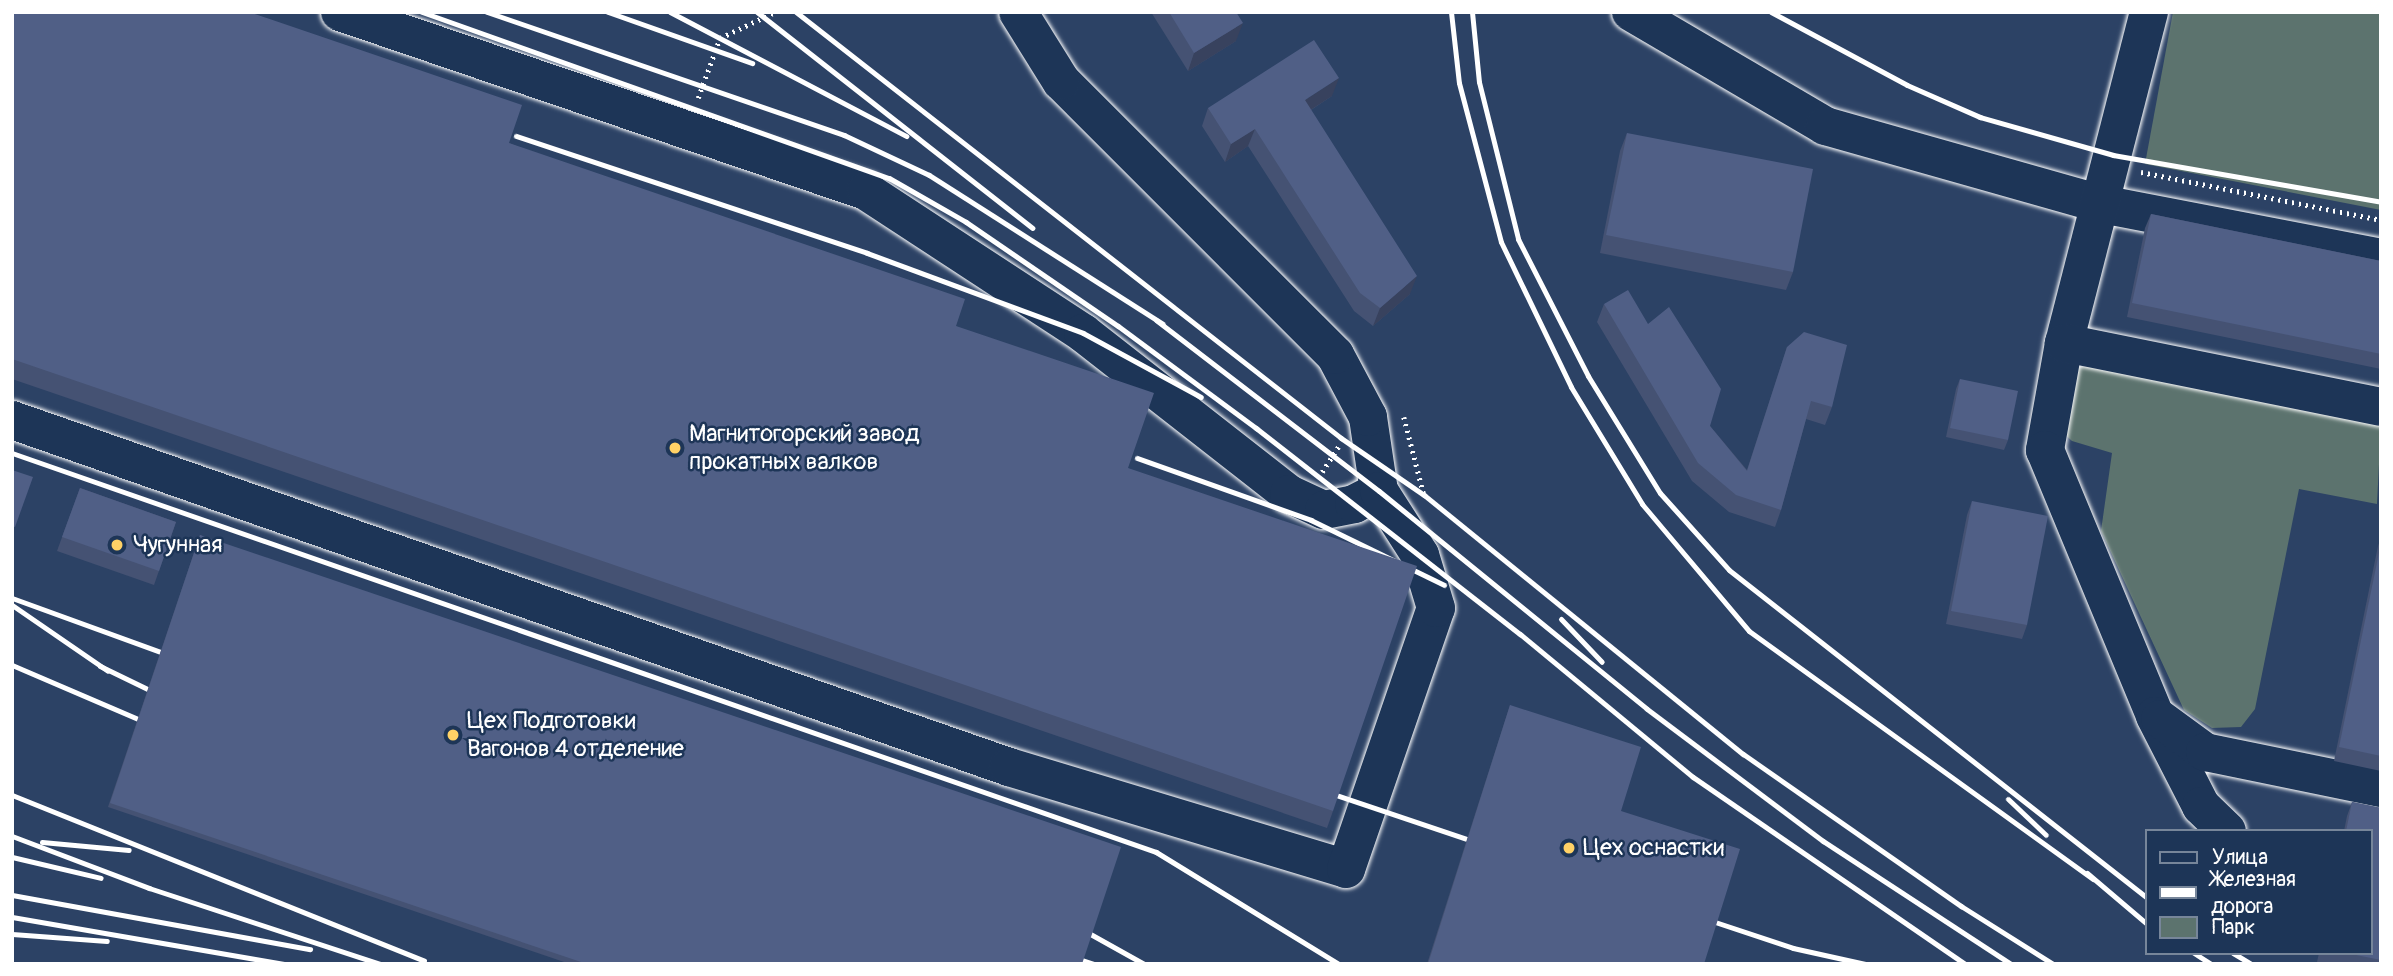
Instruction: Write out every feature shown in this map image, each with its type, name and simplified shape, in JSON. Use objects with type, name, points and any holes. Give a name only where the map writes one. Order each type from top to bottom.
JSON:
[{"type":"lane","points":[[340,12],[687,134],[866,191],[1083,333],[1289,494],[1324,510],[1379,491]]},
{"type":"lane","points":[[12,420],[1009,767],[1346,869],[1436,608],[1420,555],[1379,491],[1368,417],[1335,355],[1061,81],[1018,12]]},
{"type":"lane","points":[[2149,12],[2064,343],[2045,450],[2155,716],[2201,806],[2225,829]]},
{"type":"lane","points":[[1638,14],[1825,126],[2101,204],[2381,258]]},
{"type":"lane","points":[[2064,343],[2381,407]]},
{"type":"lane","points":[[2155,716],[2206,752],[2381,788]]},
{"type":"path","points":[[687,134],[720,38],[775,12]]},
{"type":"path","points":[[2110,165],[2381,220]]},
{"type":"path","points":[[1289,494],[1319,477],[1334,459],[1341,438]]},
{"type":"shaded area","points":[[12,12],[2381,12],[2381,964],[12,964]]},
{"type":"green space","points":[[2173,12],[2381,12],[2381,210],[2145,164]]},
{"type":"green space","points":[[2089,366],[2381,424],[2377,504],[2299,489],[2255,709],[2241,727],[2212,728],[2184,710],[2101,531],[2112,453],[2072,441],[2061,431],[2079,367]]},
{"type":"building","name":"Магнитогорский завод прокатных валков","points":[[12,12],[249,12],[522,105],[509,143],[965,299],[956,326],[1154,393],[1128,468],[1417,566],[1333,811],[12,359]]},
{"type":"building","points":[[1169,12],[1236,12],[1243,23],[1194,53]]},
{"type":"building","points":[[1314,40],[1339,78],[1305,100],[1417,276],[1380,308],[1360,293],[1255,129],[1231,144],[1208,108]]},
{"type":"building","points":[[1627,133],[1813,169],[1793,272],[1606,235]]},
{"type":"building","points":[[2151,214],[2381,261],[2381,354],[2132,303]]},
{"type":"building","points":[[1628,290],[1648,324],[1669,307],[1721,389],[1710,426],[1747,471],[1787,347],[1804,332],[1847,345],[1832,407],[1811,401],[1781,510],[1736,495],[1698,463],[1604,304]]},
{"type":"building","points":[[1960,379],[2018,391],[2008,440],[1950,428]]},
{"type":"building","points":[[12,470],[33,477],[15,527],[12,526]]},
{"type":"building","points":[[80,488],[176,522],[159,571],[62,537]]},
{"type":"building","points":[[1972,501],[2048,516],[2027,625],[1951,611]]},
{"type":"building","name":"Цех Подготовки Вагонов 4 отделение","points":[[200,535],[1121,847],[1082,964],[587,964],[110,803]]},
{"type":"building","points":[[2381,543],[2381,756],[2339,747]]},
{"type":"building","name":"Цех оснастки","points":[[1510,705],[1641,747],[1621,811],[1740,849],[1704,964],[1428,964]]},
{"type":"building","points":[[2352,802],[2381,808],[2381,960],[2356,955],[2372,955],[2372,829],[2346,829]]},
{"type":"railway","points":[[422,12],[889,178],[966,222],[1118,326],[1256,428],[1520,634],[1693,777],[1965,964]]},
{"type":"railway","points":[[487,12],[844,135],[929,175],[1163,324]]},
{"type":"railway","points":[[608,12],[752,63]]},
{"type":"railway","points":[[670,12],[906,136]]},
{"type":"railway","points":[[757,12],[1032,228]]},
{"type":"railway","points":[[796,12],[1341,438],[1424,495],[1743,754],[1961,906],[2053,964]]},
{"type":"railway","points":[[1451,12],[1459,83],[1501,242],[1571,387],[1642,504],[1749,631],[2093,879]]},
{"type":"railway","points":[[1472,12],[1479,82],[1518,239],[1588,376],[1660,493],[1729,570],[2144,895]]},
{"type":"railway","points":[[1771,12],[1907,85],[1980,117],[2113,155],[2381,202]]},
{"type":"railway","points":[[516,136],[867,253],[1083,333],[1201,397]]},
{"type":"railway","points":[[1156,320],[1379,491],[1647,709],[1823,841],[2011,964]]},
{"type":"railway","points":[[12,453],[1156,852],[1339,964]]},
{"type":"railway","points":[[1137,458],[1311,520],[1444,585]]},
{"type":"railway","points":[[12,598],[180,659]]},
{"type":"railway","points":[[12,605],[108,671]]},
{"type":"railway","points":[[1561,619],[1602,662]]},
{"type":"railway","points":[[12,665],[157,727]]},
{"type":"railway","points":[[100,666],[164,697]]},
{"type":"railway","points":[[1321,790],[1484,845]]},
{"type":"railway","points":[[12,795],[424,961]]},
{"type":"railway","points":[[2008,799],[2046,835]]},
{"type":"railway","points":[[12,836],[149,888],[380,964]]},
{"type":"railway","points":[[42,842],[129,850]]},
{"type":"railway","points":[[12,857],[101,878]]},
{"type":"railway","points":[[2087,873],[2144,921]]},
{"type":"railway","points":[[12,895],[310,949]]},
{"type":"railway","points":[[12,917],[284,964]]},
{"type":"railway","points":[[1700,917],[1793,948],[1865,964]]},
{"type":"railway","points":[[1076,926],[1144,964]]},
{"type":"railway","points":[[12,934],[107,941]]},
{"type":"railway","points":[[1063,954],[1093,964]]},
{"type":"railway","points":[[2197,955],[2211,964]]},
{"type":"railway","points":[[2236,955],[2251,964]]},
{"type":"place","name":"Магнитогорский завод прокатных валков","points":[[675,448]]},
{"type":"place","name":"Чугунная","points":[[117,545]]},
{"type":"place","name":"Цех Подготовки Вагонов 4 отделение","points":[[453,735]]},
{"type":"place","name":"Цех оснастки","points":[[1569,848]]}]
